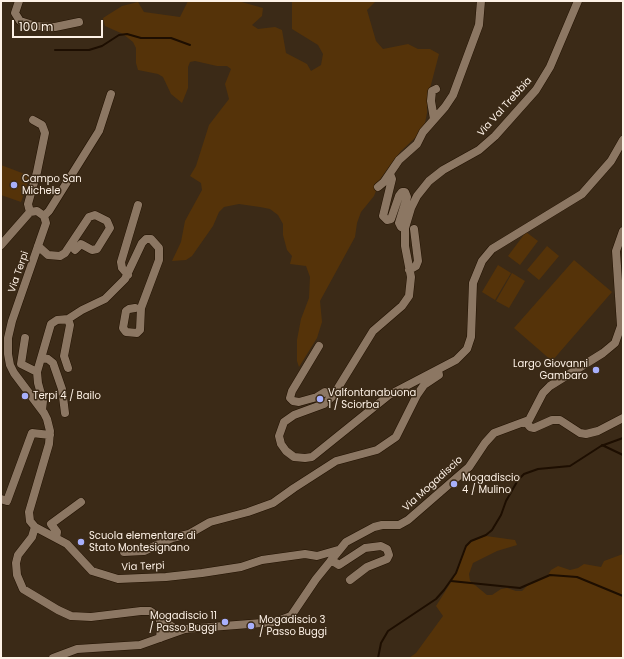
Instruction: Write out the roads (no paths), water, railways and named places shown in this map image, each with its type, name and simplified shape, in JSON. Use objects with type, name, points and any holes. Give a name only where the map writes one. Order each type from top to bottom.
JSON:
[{"type":"street","points":[[19,1],[15,13],[20,21],[36,26],[55,27],[79,22]]},
{"type":"street","points":[[378,187],[390,174],[399,160],[417,144],[434,119],[445,107],[456,89],[479,25],[481,1]]},
{"type":"street","name":"Via Val Trebbia","points":[[333,396],[373,331],[402,306],[409,296],[412,286],[405,246],[405,228],[411,208],[429,181],[443,170],[479,150],[495,136],[536,90],[550,67],[578,1]]},
{"type":"street","points":[[434,119],[431,101],[432,92],[436,90]]},
{"type":"street","points":[[1,245],[30,212],[37,211],[44,216],[49,211],[99,131],[111,94]]},
{"type":"street","points":[[30,212],[28,204],[37,172],[45,133],[42,125],[33,120]]},
{"type":"street","points":[[319,346],[292,391],[290,398],[294,402],[299,402],[317,397],[325,392],[333,396],[318,407],[288,418],[280,429],[280,438],[286,451],[294,457],[312,457],[389,395],[456,360],[464,353],[470,343],[472,330],[473,284],[475,274],[492,248],[582,194],[611,161],[623,140]]},
{"type":"street","points":[[390,174],[392,179],[384,216],[387,220],[391,219],[399,196],[402,192],[405,192],[407,197],[399,223],[400,227],[405,228]]},
{"type":"street","points":[[128,275],[124,271],[121,262],[138,205]]},
{"type":"street","name":"Via Terpi","points":[[38,246],[48,255],[60,256],[65,252],[89,217],[95,215],[107,221],[110,228],[97,249],[92,250],[81,244],[75,250]]},
{"type":"street","name":"Via Terpi","points":[[44,216],[46,223],[12,321],[8,338],[10,365],[14,373],[42,410],[47,419],[50,435],[49,444],[29,512],[30,521],[35,527],[66,544],[92,571],[118,579],[166,577],[242,567],[255,561],[296,554],[317,556],[338,550]]},
{"type":"street","points":[[409,270],[416,266],[417,256],[414,229]]},
{"type":"street","points":[[622,234],[616,251],[621,313],[621,326],[618,337],[607,350],[560,379],[545,391],[531,417],[526,422],[530,427],[534,428],[552,420],[560,420],[580,433],[586,434],[598,431],[623,418]]},
{"type":"street","points":[[42,410],[43,401],[38,383],[37,372],[50,324],[57,320],[68,319],[82,310],[105,299],[123,282],[128,275],[142,243],[146,239],[153,240],[159,248],[160,260],[141,308],[140,330],[137,333],[126,332],[123,328],[126,311],[135,308]]},
{"type":"street","points":[[68,319],[70,325],[64,356],[68,368]]},
{"type":"street","points":[[26,338],[21,364],[37,372]]},
{"type":"street","points":[[42,358],[48,359],[53,363],[62,389],[66,413]]},
{"type":"street","points":[[124,552],[144,552],[172,538],[192,532],[210,522],[248,512],[273,503],[336,461],[377,450],[396,437],[424,385],[439,375],[438,370]]},
{"type":"street","name":"Via Mogadiscio","points":[[53,658],[77,650],[130,647],[140,645],[193,627],[275,622],[286,619],[294,614],[313,584],[338,550],[346,542],[374,527],[402,524],[469,467],[485,443],[494,433],[526,422]]},
{"type":"street","points":[[1,499],[7,501],[32,433],[50,435]]},
{"type":"street","points":[[56,538],[57,532],[52,524],[81,502]]},
{"type":"street","points":[[35,527],[32,537],[18,555],[16,563],[17,574],[24,589],[58,610],[71,616],[91,617],[150,611],[178,631]]},
{"type":"street","points":[[331,560],[339,565],[365,548],[381,546],[387,549],[389,555],[387,559],[367,567],[350,580]]},
{"type":"street","points":[[159,617],[161,626],[160,638]]},
{"type":"waterway","points":[[55,50],[89,50],[102,46],[119,35],[127,34],[141,38],[171,38],[190,45]]},
{"type":"waterway","points":[[378,658],[381,643],[388,631],[436,599],[456,573],[466,546],[471,541],[486,535],[492,530],[501,515],[506,501],[518,480],[524,474],[538,469],[570,466],[601,446],[623,438]]},
{"type":"waterway","points":[[602,445],[623,455]]},
{"type":"waterway","points":[[451,581],[520,588],[550,575],[577,577],[623,596]]},
{"type":"place","name":"Campo San Michele","points":[[14,185]]},
{"type":"place","name":"Largo Giovanni Gambaro","points":[[596,370]]},
{"type":"place","name":"Terpi 4 / Bailo","points":[[25,396]]},
{"type":"place","name":"Valfontanabuona 1 / Sciorba","points":[[320,399]]},
{"type":"place","name":"Mogadiscio 4 / Mulino","points":[[454,484]]},
{"type":"place","name":"Scuola elementare di Stato Montesignano","points":[[81,542]]},
{"type":"place","name":"Mogadiscio 11 / Passo Buggi","points":[[225,622]]},
{"type":"place","name":"Mogadiscio 3 / Passo Buggi","points":[[251,626]]}]
